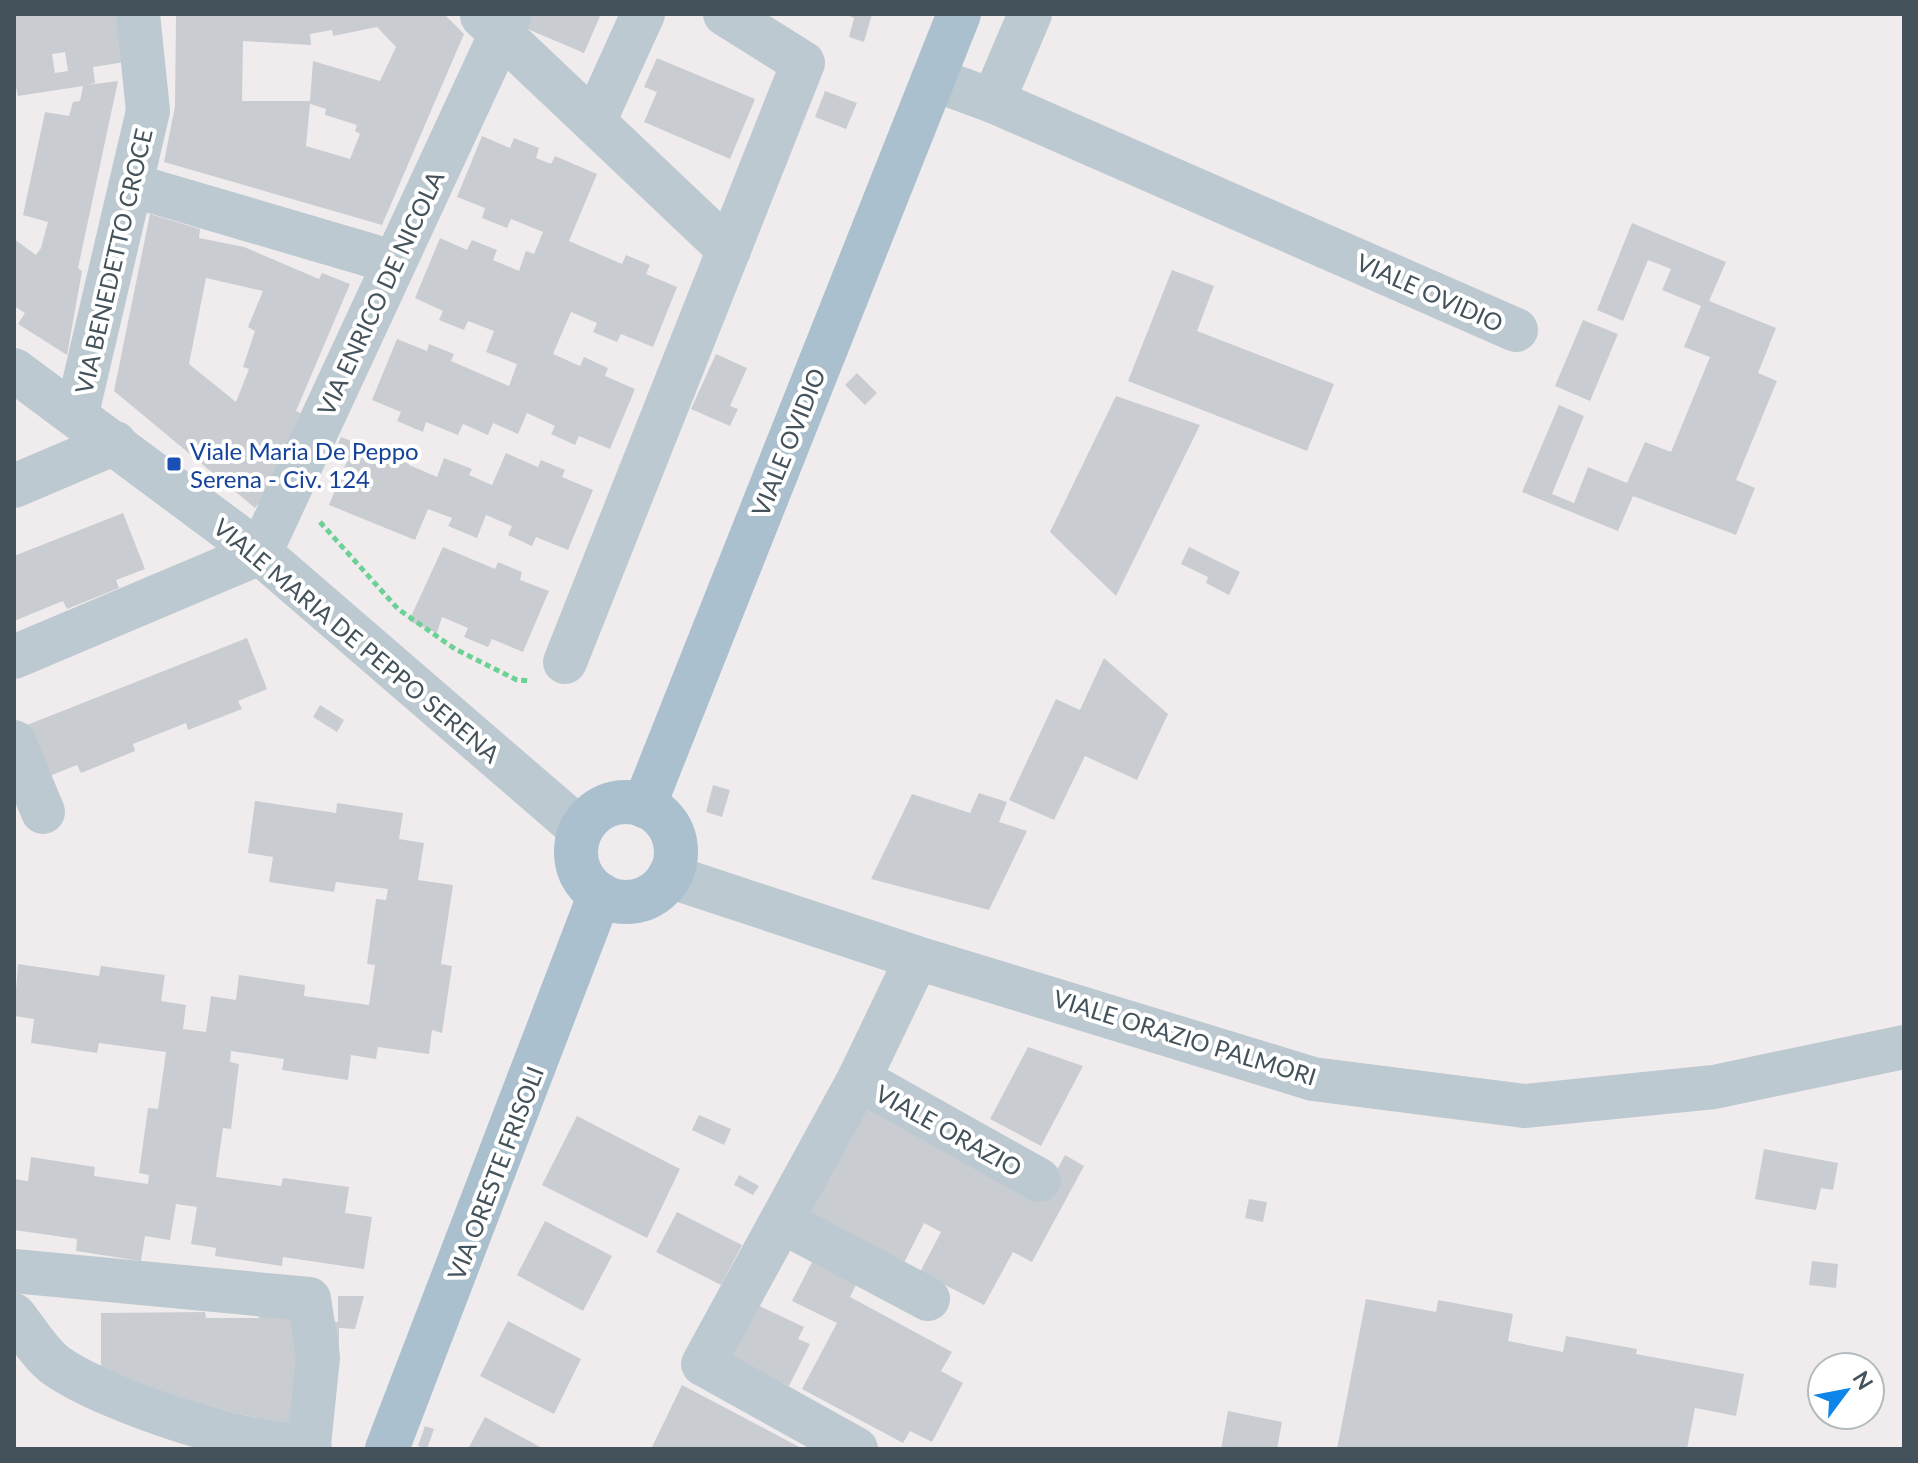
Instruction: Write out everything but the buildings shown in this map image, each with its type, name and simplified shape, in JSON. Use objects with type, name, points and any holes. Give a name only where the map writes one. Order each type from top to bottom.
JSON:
[{"type":"main road","name":"VIALE OVIDIO","points":[[644,806],[959,14]]},
{"type":"main road","points":[[624,802],[644,806],[660,816],[674,841],[675,861],[669,876],[655,893],[637,901],[618,901],[600,894],[585,881],[577,863],[581,830],[605,806],[624,802]]},
{"type":"main road","name":"VIA ORESTE FRISOLI","points":[[387,1449],[600,894]]},
{"type":"street","name":"VIA BENEDETTO CROCE","points":[[77,413],[148,111],[138,14]]},
{"type":"street","points":[[594,122],[643,14]]},
{"type":"street","points":[[565,662],[803,63],[725,14]]},
{"type":"street","points":[[993,101],[1030,14]]},
{"type":"street","name":"VIA ENRICO DE NICOLA","points":[[260,553],[393,262],[497,21],[594,122],[729,250]]},
{"type":"street","name":"VIALE OVIDIO","points":[[933,79],[993,101],[1516,330]]},
{"type":"street","points":[[131,185],[393,262]]},
{"type":"street","name":"VIALE MARIA DE PEPPO SERENA","points":[[14,370],[77,413],[260,553],[581,830]]},
{"type":"street","points":[[14,486],[115,443]]},
{"type":"street","points":[[14,657],[260,553]]},
{"type":"street","points":[[14,742],[43,812]]},
{"type":"street","name":"VIALE ORAZIO PALMORI","points":[[669,876],[917,958],[1055,997],[1313,1079],[1524,1106],[1714,1087],[1904,1047]]},
{"type":"street","name":"VIALE ORAZIO","points":[[856,1449],[703,1364],[859,1079],[917,958]]},
{"type":"street","name":"VIALE ORAZIO","points":[[859,1079],[1039,1180]]},
{"type":"street","points":[[783,1222],[928,1299]]},
{"type":"street","points":[[14,1271],[309,1299],[318,1357],[310,1447],[282,1447],[137,1407],[55,1366],[14,1315]]},
{"type":"path","points":[[289,490],[398,609],[455,649],[517,680],[540,682],[565,662]]},
{"type":"place","name":"Viale Maria De Peppo Serena - Civ. 124","points":[[174,464]]}]
